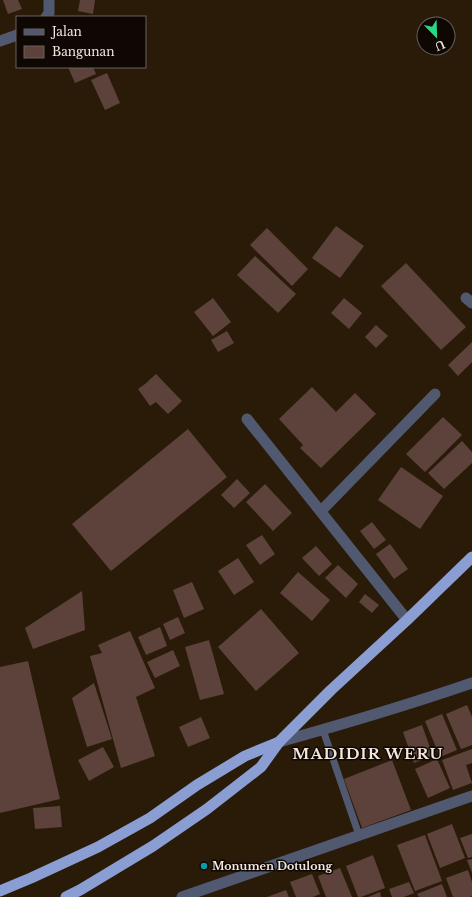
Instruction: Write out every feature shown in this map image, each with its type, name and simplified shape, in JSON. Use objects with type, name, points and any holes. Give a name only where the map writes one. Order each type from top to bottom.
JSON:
[{"type":"highway","points":[[66,897],[154,846],[207,809],[261,767],[279,742],[331,690],[407,620],[472,557]]},
{"type":"highway","points":[[0,891],[98,847],[150,818],[197,785],[245,756],[279,742]]},
{"type":"street","points":[[47,16],[49,13],[49,0]]},
{"type":"street","points":[[0,42],[16,35]]},
{"type":"street","points":[[320,511],[435,394]]},
{"type":"street","points":[[247,419],[407,620]]},
{"type":"street","points":[[279,742],[428,698],[472,683]]},
{"type":"street","points":[[182,897],[211,893],[359,835],[472,796]]},
{"type":"lane","points":[[323,730],[359,835]]},
{"type":"building","points":[[3,0],[18,0],[22,9],[8,14]]},
{"type":"building","points":[[80,0],[95,0],[93,14],[78,11]]},
{"type":"building","points":[[68,68],[93,68],[96,74],[75,83]]},
{"type":"building","points":[[107,73],[120,103],[105,110],[91,80]]},
{"type":"building","points":[[336,226],[364,246],[340,278],[312,258]]},
{"type":"building","points":[[267,228],[308,269],[292,286],[250,245]]},
{"type":"building","points":[[255,256],[296,294],[278,313],[237,275]]},
{"type":"building","points":[[406,263],[466,327],[441,350],[381,286]]},
{"type":"building","points":[[213,298],[231,322],[213,336],[194,312]]},
{"type":"building","points":[[344,298],[362,313],[349,329],[331,313]]},
{"type":"building","points":[[376,325],[388,336],[376,348],[365,337]]},
{"type":"building","points":[[227,331],[234,343],[218,352],[211,340]]},
{"type":"building","points":[[472,342],[472,362],[458,376],[448,365]]},
{"type":"building","points":[[156,374],[182,401],[168,414],[156,402],[150,406],[138,389]]},
{"type":"building","points":[[312,387],[336,412],[355,393],[376,414],[321,468],[300,448],[303,445],[279,419]]},
{"type":"building","points":[[443,417],[462,435],[425,472],[406,454]]},
{"type":"building","points":[[188,429],[227,477],[111,571],[72,524]]},
{"type":"building","points":[[462,441],[472,452],[472,463],[444,489],[428,473]]},
{"type":"building","points":[[401,467],[443,496],[420,529],[378,500]]},
{"type":"building","points":[[237,479],[250,493],[234,508],[221,495]]},
{"type":"building","points":[[265,484],[292,513],[273,531],[246,502]]},
{"type":"building","points":[[372,522],[386,540],[374,549],[360,531]]},
{"type":"building","points":[[262,535],[275,554],[260,565],[246,545]]},
{"type":"building","points":[[390,544],[408,569],[394,579],[376,554]]},
{"type":"building","points":[[316,546],[332,564],[319,576],[302,558]]},
{"type":"building","points":[[238,558],[254,582],[234,595],[218,571]]},
{"type":"building","points":[[338,565],[358,584],[346,598],[325,578]]},
{"type":"building","points":[[298,572],[330,600],[312,621],[280,593]]},
{"type":"building","points":[[192,582],[204,609],[184,618],[173,590]]},
{"type":"building","points":[[82,591],[85,630],[33,649],[25,628]]},
{"type":"building","points":[[365,594],[379,605],[372,613],[359,602]]},
{"type":"building","points":[[261,609],[299,653],[256,691],[218,647]]},
{"type":"building","points":[[178,617],[185,633],[170,640],[163,624]]},
{"type":"building","points":[[160,627],[167,646],[146,655],[138,637]]},
{"type":"building","points":[[130,631],[155,688],[136,697],[155,756],[121,768],[90,656],[102,653],[98,645]]},
{"type":"building","points":[[209,640],[224,694],[200,700],[185,647]]},
{"type":"building","points":[[173,650],[180,666],[155,678],[147,662]]},
{"type":"building","points":[[28,661],[60,799],[0,813],[0,667]]},
{"type":"building","points":[[94,683],[112,739],[87,747],[72,698]]},
{"type":"building","points":[[467,705],[472,717],[472,745],[461,749],[446,714]]},
{"type":"building","points":[[442,714],[457,750],[440,757],[425,721]]},
{"type":"building","points":[[201,717],[210,738],[188,747],[179,727]]},
{"type":"building","points":[[422,725],[433,756],[414,763],[403,732]]},
{"type":"building","points":[[103,747],[114,767],[89,781],[78,760]]},
{"type":"building","points":[[472,749],[472,763],[466,765],[472,783],[453,790],[442,760]]},
{"type":"building","points":[[437,759],[450,788],[428,798],[415,769]]},
{"type":"building","points":[[392,760],[411,810],[362,828],[344,779]]},
{"type":"building","points":[[60,806],[62,827],[35,829],[33,808]]},
{"type":"building","points":[[452,824],[465,858],[440,868],[427,834]]},
{"type":"building","points":[[472,834],[472,857],[468,858],[460,838]]},
{"type":"building","points":[[425,835],[442,881],[415,891],[397,845]]},
{"type":"building","points":[[373,855],[385,888],[358,897],[346,866]]},
{"type":"building","points":[[472,859],[472,873],[467,860]]},
{"type":"building","points":[[340,868],[352,897],[326,897],[318,876]]},
{"type":"building","points":[[468,870],[472,882],[472,896],[453,897],[446,878]]},
{"type":"building","points":[[312,874],[320,894],[313,897],[296,897],[290,882]]},
{"type":"building","points":[[409,882],[414,893],[404,897],[392,897],[389,889]]},
{"type":"building","points":[[442,884],[447,897],[419,897],[417,894]]},
{"type":"building","points":[[286,890],[289,897],[267,897]]},
{"type":"building","points":[[380,892],[381,897],[368,897]]},
{"type":"place","name":"Monumen Dotulong","points":[[204,866]]},
{"type":"district","name":"MADIDIR WERU","points":[[368,754]]}]
